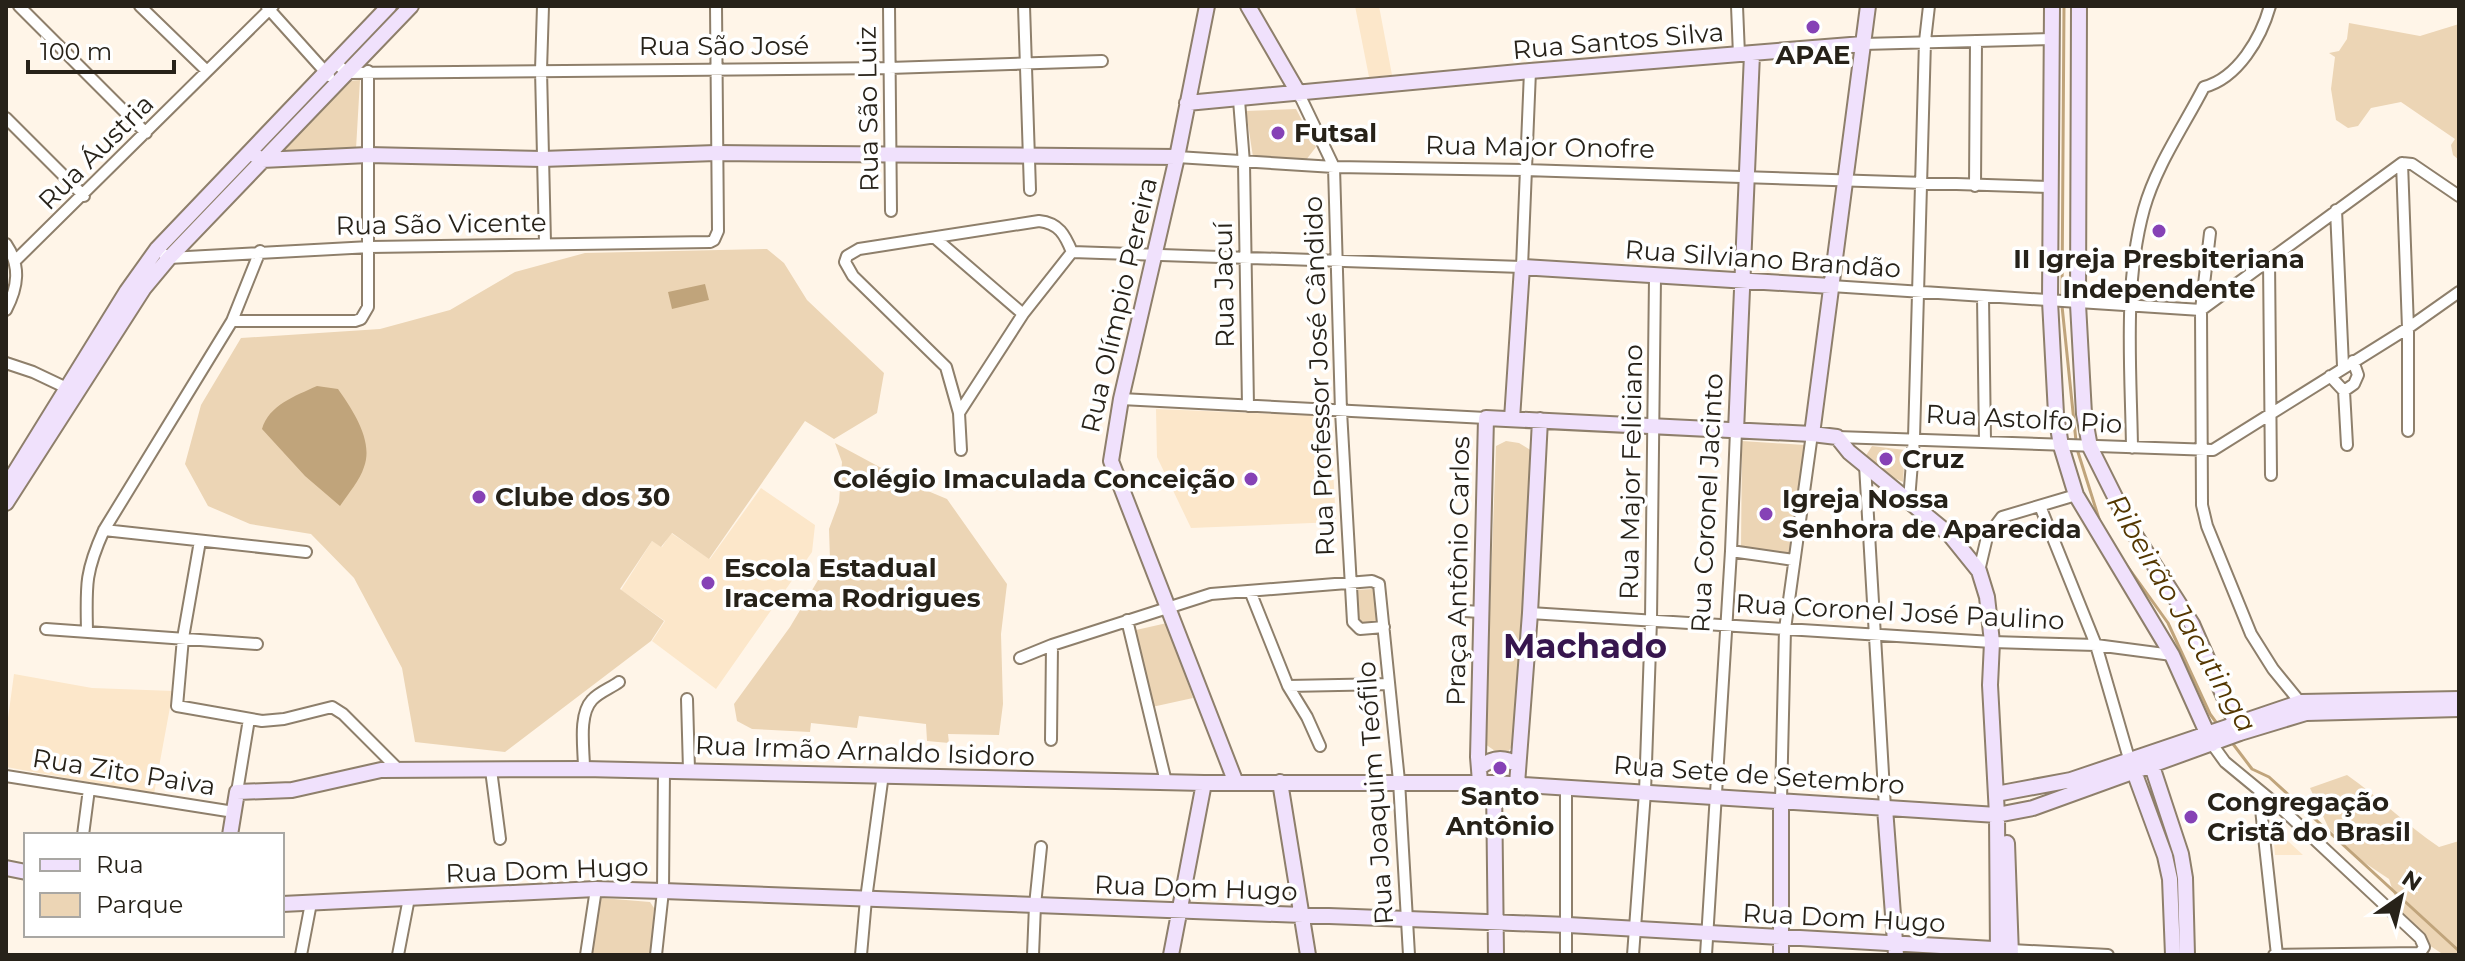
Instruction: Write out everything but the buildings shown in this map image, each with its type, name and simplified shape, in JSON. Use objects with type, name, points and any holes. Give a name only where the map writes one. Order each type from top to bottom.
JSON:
[{"type":"street","points":[[19,6],[146,133]]},
{"type":"street","points":[[140,6],[207,71]]},
{"type":"street","points":[[256,156],[330,67],[389,6]]},
{"type":"street","points":[[6,486],[144,288],[163,253],[256,156],[342,78],[411,6]]},
{"type":"street","points":[[543,6],[541,70],[545,243]]},
{"type":"street","points":[[716,6],[716,153]]},
{"type":"street","name":"Rua São Luiz","points":[[889,6],[891,211]]},
{"type":"street","points":[[1024,6],[1030,190]]},
{"type":"street","name":"Rua Olímpio Pereira","points":[[1207,6],[1177,157],[1121,399],[1111,461],[1236,783]]},
{"type":"street","points":[[1248,6],[1299,94],[1334,167]]},
{"type":"street","name":"Rua Coronel Jacinto","points":[[1706,955],[1731,551],[1746,177],[1746,54],[1737,6]]},
{"type":"street","points":[[1781,955],[1785,629],[1868,6]]},
{"type":"street","points":[[1909,500],[1914,438],[1925,41],[1929,6]]},
{"type":"street","points":[[2052,6],[2050,187],[2056,414],[2076,495],[2172,655],[2225,733]]},
{"type":"street","points":[[2079,6],[2076,304],[2087,447],[2130,527],[2192,624],[2225,733],[2225,762],[2282,809],[2420,938],[2424,947],[2420,953],[2275,955],[2259,791]]},
{"type":"street","points":[[2132,448],[2131,307],[2139,230],[2145,206],[2156,178],[2204,87],[2226,78],[2243,58],[2264,26],[2270,6]]},
{"type":"street","points":[[269,7],[342,78]]},
{"type":"street","name":"Rua Áustria","points":[[11,260],[84,196],[269,7]]},
{"type":"street","name":"Rua Santos Silva","points":[[1187,103],[1863,44],[2053,39]]},
{"type":"street","points":[[1975,186],[1976,41]]},
{"type":"street","name":"Rua São José","points":[[342,78],[368,71],[889,68],[1102,61]]},
{"type":"street","points":[[232,321],[361,319],[368,307],[368,71]]},
{"type":"street","points":[[1512,419],[1530,71]]},
{"type":"street","name":"Rua Jacuí","points":[[1239,100],[1244,163],[1248,406]]},
{"type":"street","points":[[6,118],[84,196]]},
{"type":"street","name":"Rua Major Onofre","points":[[256,156],[542,159],[716,153],[1177,157],[1334,167],[2050,187]]},
{"type":"street","name":"Rua São Vicente","points":[[163,253],[710,242],[718,231],[716,153]]},
{"type":"street","points":[[2201,310],[2402,163],[2412,164],[2459,196]]},
{"type":"street","points":[[2402,163],[2408,431]]},
{"type":"street","name":"Rua Professor José Cândido","points":[[1334,167],[1341,411],[1353,622],[1356,627],[1384,627]]},
{"type":"street","points":[[2336,210],[2348,364],[2358,372],[2357,378],[2344,391]]},
{"type":"street","points":[[959,413],[1023,314],[1072,252],[1058,227],[1049,222],[859,249],[851,251],[845,262],[853,276],[946,367],[959,413],[961,450]]},
{"type":"street","points":[[2210,233],[2201,310],[2202,505],[2207,526],[2259,651],[2304,707]]},
{"type":"street","points":[[935,238],[1023,314]]},
{"type":"street","points":[[6,244],[17,276],[6,310]]},
{"type":"street","points":[[87,630],[89,563],[104,530],[232,321],[260,251]]},
{"type":"street","name":"Rua Silviano Brandão","points":[[1072,252],[1522,267],[2201,310]]},
{"type":"street","points":[[2269,259],[2271,475]]},
{"type":"street","name":"Rua Major Feliciano","points":[[1633,955],[1645,792],[1651,620],[1655,277]]},
{"type":"street","name":"Rua Astolfo Pio","points":[[1540,420],[1837,437],[2203,451],[2221,447],[2459,292]]},
{"type":"street","points":[[1983,297],[1985,441]]},
{"type":"street","points":[[6,363],[71,390]]},
{"type":"street","points":[[2330,376],[2344,391],[2347,445]]},
{"type":"street","points":[[6,503],[71,390]]},
{"type":"street","points":[[1121,399],[1486,418]]},
{"type":"street","name":"Praça Antônio Carlos","points":[[1496,955],[1473,611],[1486,418],[1540,420]]},
{"type":"street","points":[[1516,764],[1498,758],[1487,762],[1484,778],[1517,784],[1540,420]]},
{"type":"street","points":[[1837,437],[1865,465],[1950,535],[1979,571],[1987,597],[1993,668],[2000,685],[1997,731],[2004,953]]},
{"type":"street","points":[[1865,465],[1896,950]]},
{"type":"street","points":[[1979,571],[1987,537],[2002,517],[2076,495]]},
{"type":"street","points":[[2040,506],[2096,645],[2132,767],[2165,856],[2170,879],[2173,955]]},
{"type":"street","points":[[104,530],[306,552]]},
{"type":"street","points":[[200,541],[183,638],[177,706],[249,719],[284,719],[332,707],[343,714],[400,771]]},
{"type":"street","points":[[1731,551],[1794,560]]},
{"type":"street","name":"Rua Joaquim Teófilo","points":[[1349,583],[1372,581],[1379,584],[1399,781],[1409,955]]},
{"type":"street","points":[[1020,658],[1211,594],[1349,583]]},
{"type":"street","points":[[1250,591],[1288,686],[1320,746]]},
{"type":"street","name":"Rua Coronel José Paulino","points":[[1530,613],[1992,642],[2096,645],[2172,655]]},
{"type":"street","points":[[1127,620],[1166,782]]},
{"type":"street","points":[[46,629],[257,644]]},
{"type":"street","points":[[1051,740],[1052,645]]},
{"type":"street","points":[[584,769],[584,723],[589,704],[619,682]]},
{"type":"street","points":[[1288,686],[1389,684]]},
{"type":"street","points":[[687,699],[689,770]]},
{"type":"street","points":[[2000,794],[2029,788],[2073,786],[2304,707],[2459,699]]},
{"type":"street","points":[[2393,704],[2459,709]]},
{"type":"street","points":[[230,833],[249,719]]},
{"type":"street","points":[[2150,760],[2181,854],[2185,878],[2187,955]]},
{"type":"street","points":[[491,770],[500,839]]},
{"type":"street","points":[[656,955],[663,891],[664,770]]},
{"type":"street","name":"Rua Irmão Arnaldo Isidoro","points":[[237,792],[292,790],[362,773],[400,771],[689,770],[1204,783],[1484,778]]},
{"type":"street","points":[[861,955],[883,774]]},
{"type":"street","name":"Rua Zito Paiva","points":[[6,776],[234,812]]},
{"type":"street","points":[[1280,782],[1308,955]]},
{"type":"street","points":[[1171,955],[1204,783]]},
{"type":"street","name":"Rua Sete de Setembro","points":[[1517,784],[2002,815],[2033,808],[2073,786]]},
{"type":"street","points":[[1566,787],[1566,955]]},
{"type":"street","points":[[2029,788],[2033,808]]},
{"type":"street","points":[[83,833],[89,789]]},
{"type":"street","points":[[1033,955],[1041,847]]},
{"type":"street","points":[[586,955],[596,889]]},
{"type":"street","name":"Rua Dom Hugo","points":[[284,904],[596,889],[1568,925],[1896,950],[2108,955]]},
{"type":"street","points":[[398,955],[409,898]]},
{"type":"street","points":[[301,955],[311,903]]},
{"type":"shaded area","points":[[1355,6],[1379,6],[1392,75],[1369,77]]},
{"type":"shaded area","points":[[705,284],[709,300],[672,309],[668,292]]},
{"type":"shaded area","points":[[317,386],[338,389],[364,436],[366,457],[362,472],[340,506],[305,476],[262,429],[277,407]]},
{"type":"shaded area","name":"Colégio Imaculada Conceição","points":[[1156,409],[1330,416],[1336,522],[1191,528],[1157,457]]},
{"type":"shaded area","name":"Escola Estadual Iracema Rodrigues","points":[[761,488],[815,525],[812,552],[716,689],[652,641],[665,621],[621,590],[652,541],[662,547],[671,533],[710,559]]},
{"type":"shaded area","points":[[14,674],[92,688],[173,691],[154,794],[6,767],[6,733]]},
{"type":"shaded area","points":[[2273,827],[2303,855],[2275,855]]},
{"type":"green space","points":[[2349,23],[2420,36],[2459,24],[2459,160],[2453,155],[2451,145],[2455,139],[2401,102],[2371,108],[2358,126],[2348,128],[2336,120],[2331,89],[2335,57],[2329,53],[2339,51],[2347,39]]},
{"type":"green space","points":[[360,80],[356,149],[280,152],[347,81]]},
{"type":"green space","points":[[1296,109],[1316,147],[1306,160],[1253,157],[1246,111]]},
{"type":"green space","name":"Clube dos 30","points":[[767,249],[784,263],[807,300],[884,373],[877,413],[834,439],[805,421],[709,559],[672,533],[661,547],[652,541],[620,589],[664,621],[651,641],[505,752],[415,742],[402,668],[354,578],[311,534],[250,524],[208,506],[185,464],[201,405],[241,338],[380,329],[450,310],[515,272],[585,253]]},
{"type":"green space","points":[[1506,441],[1519,443],[1532,451],[1515,742],[1508,752],[1498,753],[1485,744],[1496,446]]},
{"type":"green space","points":[[1742,441],[1805,445],[1790,555],[1741,549]]},
{"type":"green space","points":[[835,443],[911,484],[947,499],[1007,584],[1001,634],[1003,704],[999,735],[948,734],[949,743],[927,741],[926,724],[859,716],[857,728],[811,723],[810,732],[752,729],[737,721],[734,704],[790,627],[830,560],[829,529],[839,502],[842,462]]},
{"type":"green space","points":[[1872,446],[1905,450],[1903,482],[1874,469],[1865,457]]},
{"type":"green space","points":[[1373,589],[1378,593],[1380,625],[1363,625],[1356,621],[1354,590]]},
{"type":"green space","points":[[1167,623],[1193,698],[1152,707],[1136,630]]},
{"type":"green space","points":[[2347,775],[2439,847],[2459,841],[2459,955],[2444,955],[2429,945],[2401,916],[2389,879],[2356,857],[2329,829],[2310,788]]},
{"type":"green space","points":[[602,898],[650,902],[654,908],[651,955],[589,955],[597,902]]},
{"type":"waterway","name":"Ribeirão Jacutinga","points":[[2062,298],[2064,6]]},
{"type":"waterway","name":"Ribeirão Jacutinga","points":[[2062,306],[2076,441]]},
{"type":"waterway","name":"Ribeirão Jacutinga","points":[[2077,449],[2100,522]]},
{"type":"waterway","name":"Ribeirão Jacutinga","points":[[2120,556],[2168,623],[2218,725]]},
{"type":"waterway","name":"Ribeirão Jacutinga","points":[[2230,740],[2252,769],[2269,777],[2459,951]]},
{"type":"place","name":"APAE","points":[[1813,27]]},
{"type":"place","name":"Futsal","points":[[1278,133]]},
{"type":"place","name":"II Igreja Presbiteriana Independente","points":[[2159,231]]},
{"type":"place","name":"Cruz","points":[[1886,459]]},
{"type":"place","name":"Colégio Imaculada Conceição","points":[[1251,479]]},
{"type":"place","name":"Clube dos 30","points":[[479,497]]},
{"type":"place","name":"Igreja Nossa Senhora de Aparecida","points":[[1766,514]]},
{"type":"place","name":"Escola Estadual Iracema Rodrigues","points":[[708,583]]},
{"type":"place","name":"Santo Antônio","points":[[1500,768]]},
{"type":"place","name":"Congregação Cristã do Brasil","points":[[2191,817]]},
{"type":"district","name":"Machado","points":[[1585,646]]}]
